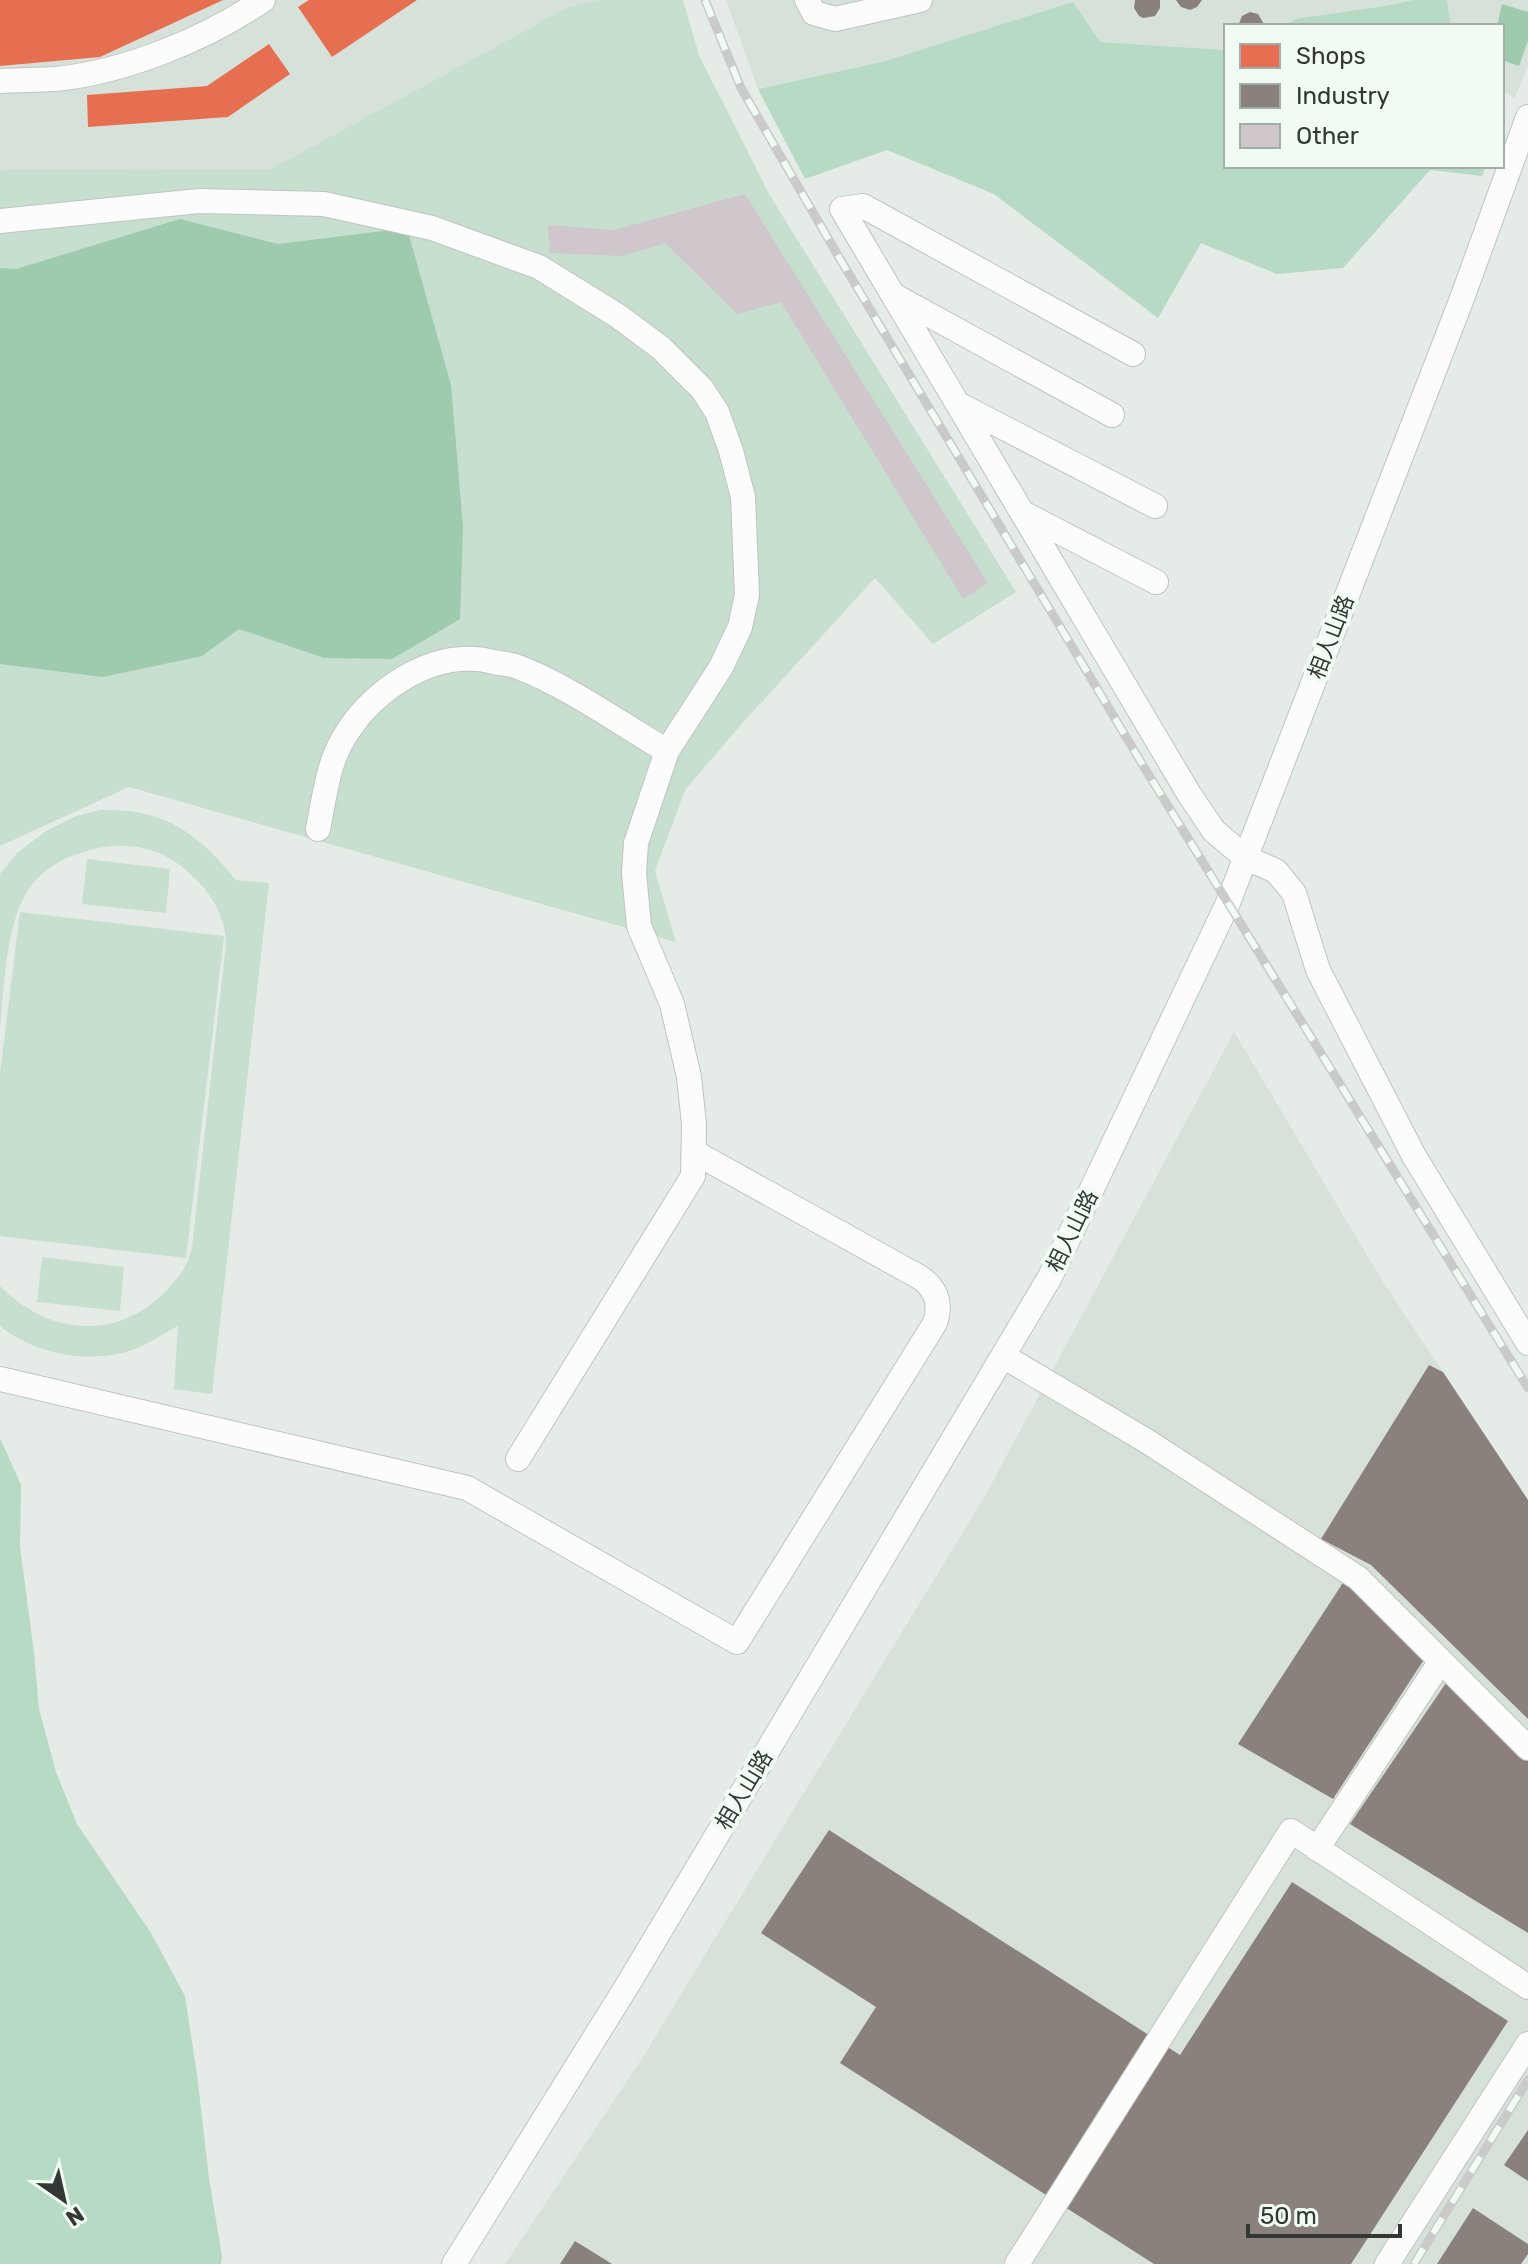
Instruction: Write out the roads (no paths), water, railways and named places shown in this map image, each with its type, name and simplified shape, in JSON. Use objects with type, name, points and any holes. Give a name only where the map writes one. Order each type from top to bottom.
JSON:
[{"type":"street","points":[[0,81],[57,78],[137,60],[195,37],[263,0]]},
{"type":"street","points":[[807,0],[814,13],[835,19],[920,0]]},
{"type":"street","name":"相人山路","points":[[454,2264],[630,1981],[1057,1263],[1228,903],[1461,301],[1528,117]]},
{"type":"street","points":[[0,221],[199,201],[324,204],[432,228],[539,267],[618,316],[661,348],[702,389],[717,412],[743,497],[747,595],[740,627],[721,667],[667,751],[636,843],[634,873],[639,926],[672,1004],[689,1077],[694,1124],[693,1176],[518,1459]]},
{"type":"street","points":[[1133,354],[863,206],[842,209],[1189,794],[1214,831],[1246,858],[1276,871],[1294,893],[1318,970],[1393,1116],[1528,1343]]},
{"type":"street","points":[[893,294],[1112,415]]},
{"type":"street","points":[[958,404],[1155,506]]},
{"type":"street","points":[[1022,512],[1156,582]]},
{"type":"street","points":[[318,829],[340,743],[356,719],[398,682],[443,662],[476,659],[518,667],[564,690],[667,751]]},
{"type":"street","points":[[0,1379],[467,1488],[737,1642],[935,1323],[938,1307],[932,1289],[921,1278],[694,1152]]},
{"type":"street","points":[[1003,1356],[1145,1440],[1358,1578],[1528,1748]]},
{"type":"street","points":[[1317,1849],[1441,1661]]},
{"type":"street","points":[[1017,2264],[1291,1831],[1528,1987]]},
{"type":"street","points":[[1387,2264],[1528,2044]]},
{"type":"railway","points":[[705,0],[741,88],[840,259],[1147,772],[1528,1388]]},
{"type":"railway","points":[[1414,2264],[1528,2080]]}]
